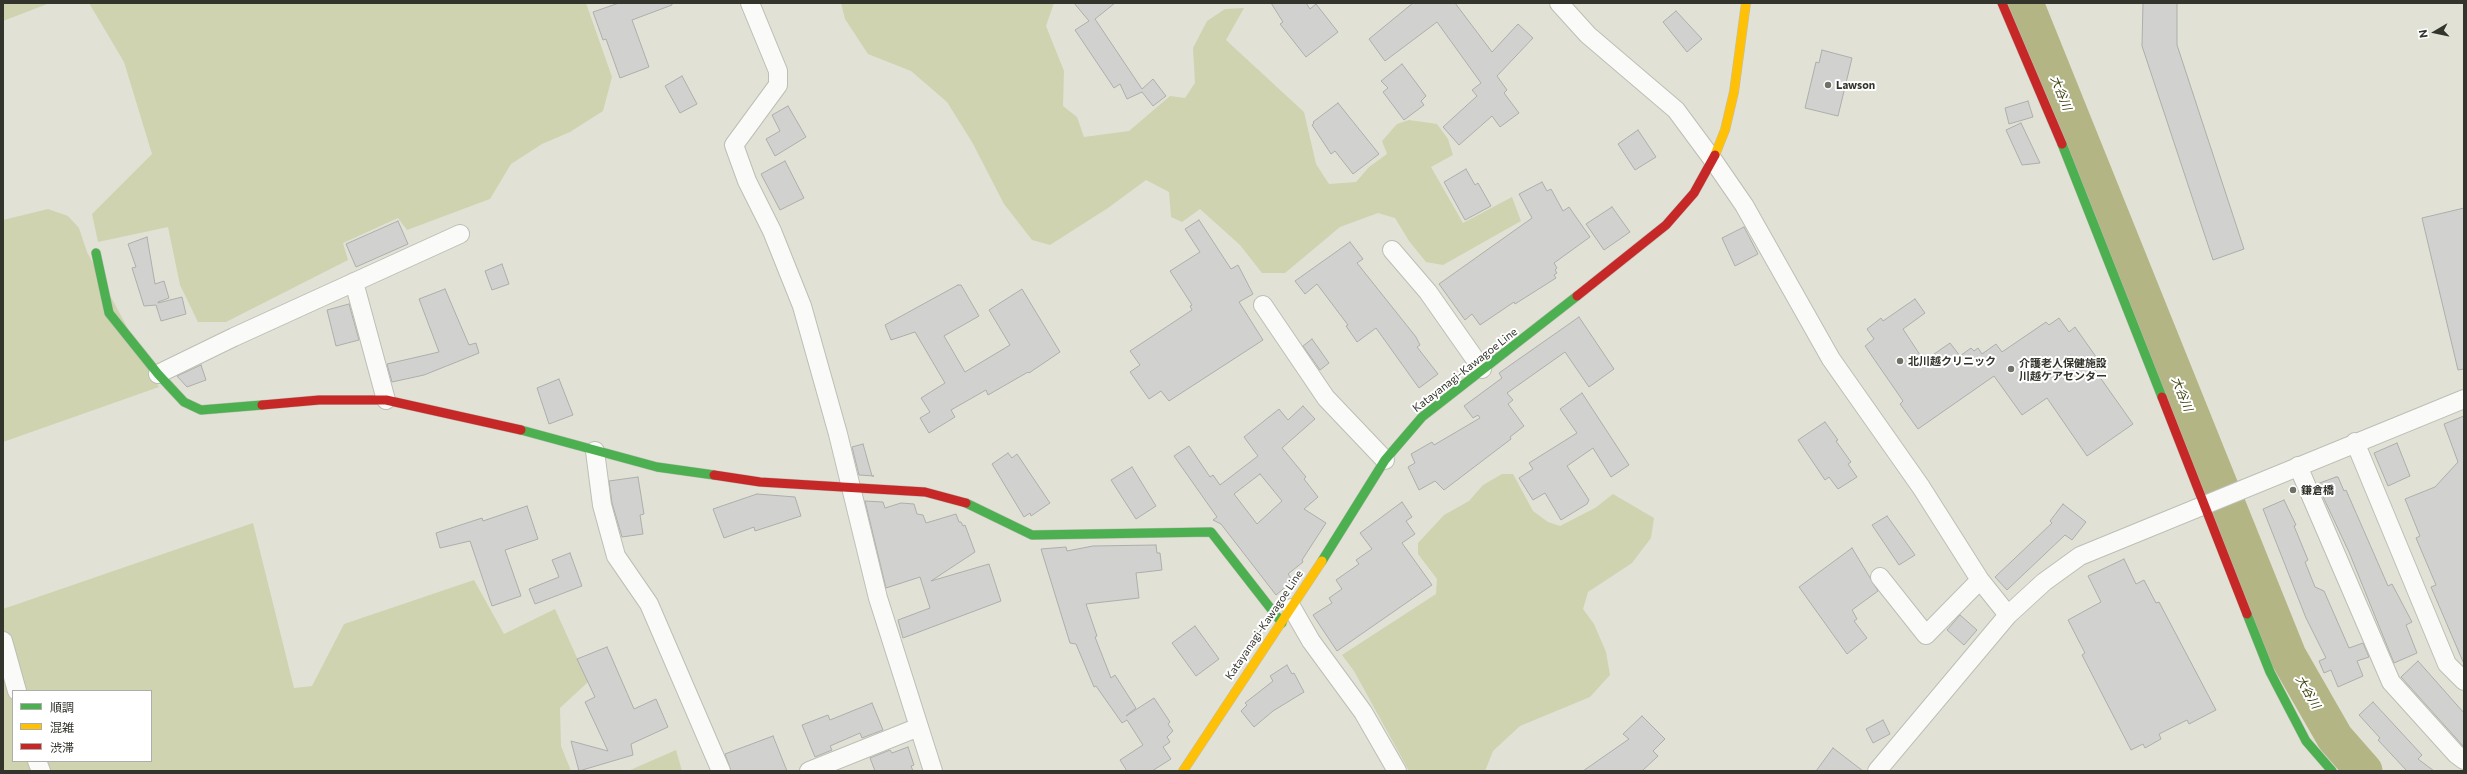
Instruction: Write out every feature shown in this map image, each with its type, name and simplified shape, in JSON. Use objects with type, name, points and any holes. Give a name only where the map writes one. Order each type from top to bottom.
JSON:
[{"type":"street","points":[[750,3],[778,71],[778,85],[734,145],[747,181],[772,231],[802,306],[878,598],[933,771]]},
{"type":"street","points":[[1559,3],[1588,35],[1676,110],[1713,160],[1744,205],[1831,359],[1922,487],[1980,580],[2008,615]]},
{"type":"street","name":"Katayanagi-Kawagoe Line","points":[[1183,771],[1248,670],[1292,608],[1384,460],[1422,417],[1482,369],[1546,322],[1666,225],[1694,193],[1713,160],[1724,130],[1734,92],[1746,3]]},
{"type":"street","points":[[2002,3],[2060,140],[2203,506],[2270,672],[2306,741],[2332,771]]},
{"type":"street","points":[[158,374],[460,234]]},
{"type":"street","points":[[1392,250],[1428,292],[1482,369]]},
{"type":"street","points":[[96,253],[108,313],[158,374],[184,402],[201,410],[319,400],[386,400],[509,427],[657,467],[753,481],[924,492],[960,500],[1032,535],[1211,532],[1282,623]]},
{"type":"street","points":[[354,282],[386,400]]},
{"type":"street","points":[[1263,305],[1326,398],[1384,460]]},
{"type":"street","points":[[1877,771],[2008,615],[2044,582],[2080,556],[2355,442],[2464,399]]},
{"type":"street","points":[[2355,442],[2447,664],[2464,681]]},
{"type":"street","points":[[595,451],[602,505],[616,556],[649,604],[721,771]]},
{"type":"street","points":[[2298,466],[2391,682],[2456,754],[2464,760]]},
{"type":"street","points":[[1880,577],[1926,635],[1980,580]]},
{"type":"street","points":[[1292,608],[1311,641],[1363,712],[1397,771]]},
{"type":"street","points":[[3,641],[17,690]]},
{"type":"street","points":[[810,771],[918,727]]},
{"type":"green space","points":[[3,3],[50,3],[3,21]]},
{"type":"green space","points":[[89,3],[586,3],[612,77],[603,111],[570,132],[542,144],[511,164],[490,199],[407,230],[398,218],[343,243],[348,260],[226,322],[198,322],[180,285],[168,227],[98,242],[92,214],[152,154],[124,62]]},
{"type":"green space","points":[[841,3],[1054,3],[1046,26],[1064,71],[1063,106],[1077,117],[1084,137],[1129,131],[1170,96],[1185,98],[1195,83],[1193,48],[1207,21],[1225,9],[1244,8],[1226,40],[1304,112],[1316,164],[1329,184],[1356,182],[1369,167],[1387,154],[1382,141],[1397,124],[1409,120],[1437,124],[1448,139],[1453,155],[1431,167],[1463,223],[1512,197],[1521,221],[1443,265],[1426,262],[1409,241],[1395,218],[1378,213],[1340,227],[1285,273],[1262,273],[1240,245],[1200,209],[1182,222],[1171,217],[1169,192],[1146,180],[1108,208],[1050,245],[1032,240],[1004,204],[972,142],[947,102],[911,71],[868,54],[845,19]]},
{"type":"green space","points":[[48,209],[68,216],[79,228],[87,252],[159,387],[3,442],[3,220]]},
{"type":"green space","points":[[1502,474],[1513,474],[1533,511],[1548,522],[1560,526],[1595,508],[1613,494],[1654,518],[1651,538],[1632,563],[1588,592],[1583,609],[1594,624],[1606,652],[1610,675],[1590,697],[1520,726],[1493,751],[1485,771],[1409,771],[1354,671],[1342,655],[1436,594],[1437,579],[1418,554],[1418,543],[1444,515],[1469,501],[1483,485]]},
{"type":"green space","points":[[253,523],[294,688],[312,686],[344,624],[474,580],[504,634],[555,609],[588,682],[560,708],[561,746],[571,771],[3,771],[3,609]]},
{"type":"green space","points":[[676,750],[682,771],[628,771]]},
{"type":"building","points":[[619,3],[672,3],[672,5],[632,20],[649,67],[620,78],[606,39],[603,40],[593,12]]},
{"type":"building","points":[[1074,3],[1115,3],[1095,19],[1142,89],[1153,79],[1166,96],[1153,106],[1142,92],[1127,99],[1120,84],[1114,88],[1075,30],[1089,21]]},
{"type":"building","points":[[1271,3],[1306,3],[1310,9],[1316,4],[1338,32],[1306,57],[1280,24],[1283,22]]},
{"type":"building","points":[[1413,3],[1455,3],[1492,52],[1518,24],[1533,38],[1497,76],[1507,90],[1504,93],[1519,113],[1500,127],[1492,116],[1459,145],[1443,127],[1477,96],[1472,90],[1481,83],[1437,22],[1385,61],[1369,39]]},
{"type":"building","points":[[2143,3],[2177,3],[2177,45],[2244,249],[2213,260],[2142,46]]},
{"type":"building","points":[[1676,11],[1702,39],[1687,52],[1663,22]]},
{"type":"building","name":"Lawson","points":[[1822,50],[1852,58],[1838,116],[1805,108],[1816,62],[1819,63]]},
{"type":"building","points":[[1402,64],[1426,96],[1421,101],[1424,105],[1404,120],[1383,92],[1388,88],[1381,81]]},
{"type":"building","points":[[682,76],[697,104],[680,113],[665,86]]},
{"type":"building","points":[[2028,101],[2033,117],[2009,124],[2005,108]]},
{"type":"building","points":[[1338,103],[1379,154],[1353,174],[1335,151],[1331,154],[1312,125],[1314,123],[1313,122]]},
{"type":"building","points":[[788,106],[806,137],[775,156],[766,139],[780,131],[772,115]]},
{"type":"building","points":[[2021,123],[2040,163],[2022,165],[2006,130]]},
{"type":"building","points":[[1638,130],[1656,157],[1635,170],[1618,144]]},
{"type":"building","points":[[785,161],[804,198],[780,210],[761,174]]},
{"type":"building","points":[[1466,169],[1475,185],[1478,183],[1491,206],[1465,220],[1444,182]]},
{"type":"building","points":[[1542,182],[1547,191],[1551,189],[1563,211],[1569,207],[1590,237],[1554,263],[1557,268],[1555,270],[1557,273],[1554,275],[1556,278],[1515,304],[1514,302],[1480,325],[1472,314],[1465,320],[1439,284],[1532,218],[1519,194]]},
{"type":"building","points":[[1612,207],[1630,232],[1604,250],[1586,224]]},
{"type":"building","points":[[2464,208],[2464,369],[2458,370],[2422,218]]},
{"type":"building","points":[[1199,220],[1231,269],[1238,265],[1253,294],[1239,302],[1263,340],[1169,401],[1161,391],[1149,399],[1130,372],[1140,365],[1130,351],[1192,310],[1190,306],[1192,305],[1170,271],[1200,252],[1185,229]]},
{"type":"building","points":[[398,221],[408,244],[356,267],[346,244]]},
{"type":"building","points":[[1744,227],[1758,254],[1735,266],[1722,238]]},
{"type":"building","points":[[147,237],[155,284],[164,281],[169,298],[158,303],[182,297],[186,314],[161,321],[156,305],[144,306],[132,268],[136,267],[128,244]]},
{"type":"building","points":[[1350,242],[1363,259],[1357,263],[1416,337],[1420,345],[1417,347],[1438,374],[1419,388],[1376,328],[1357,342],[1346,326],[1348,325],[1317,284],[1305,294],[1295,281]]},
{"type":"building","points":[[502,264],[509,284],[492,290],[485,271]]},
{"type":"building","points":[[958,285],[961,285],[979,316],[944,336],[965,372],[1010,345],[989,310],[1022,289],[1060,352],[1029,373],[1028,372],[988,395],[986,390],[951,410],[955,417],[929,433],[920,418],[930,412],[921,398],[945,383],[915,332],[891,340],[885,325]]},
{"type":"building","points":[[445,289],[469,345],[476,343],[479,353],[424,375],[392,382],[387,364],[439,352],[419,299]]},
{"type":"building","points":[[1915,299],[1925,313],[1903,329],[1924,361],[1950,343],[1960,356],[1971,348],[1974,351],[1978,348],[1982,354],[1996,344],[2002,352],[2046,322],[2049,325],[2059,318],[2069,332],[2075,327],[2099,361],[2092,366],[2133,424],[2087,456],[2047,398],[2022,415],[1994,376],[1918,429],[1900,404],[1903,401],[1865,346],[1874,339],[1867,329],[1881,318],[1883,321]]},
{"type":"building","points":[[349,304],[359,340],[336,346],[327,310]]},
{"type":"building","points":[[1579,317],[1614,369],[1589,387],[1565,352],[1507,393],[1513,400],[1508,404],[1524,426],[1510,437],[1511,439],[1444,490],[1435,481],[1419,490],[1408,467],[1415,463],[1411,454],[1432,442],[1434,445],[1480,418],[1478,415],[1473,418],[1464,406],[1502,378],[1499,373]]},
{"type":"building","points":[[1312,339],[1329,363],[1320,370],[1303,346]]},
{"type":"building","points":[[201,365],[206,380],[187,387],[177,376]]},
{"type":"building","points":[[559,379],[573,415],[549,424],[537,388]]},
{"type":"building","points":[[1582,393],[1629,465],[1611,477],[1593,448],[1567,466],[1589,500],[1587,504],[1561,520],[1545,493],[1533,500],[1519,478],[1533,469],[1529,463],[1577,433],[1560,409]]},
{"type":"building","points":[[1303,406],[1315,419],[1282,448],[1306,477],[1304,479],[1318,497],[1304,509],[1326,523],[1302,560],[1303,562],[1288,574],[1291,578],[1289,584],[1276,595],[1221,524],[1213,520],[1217,517],[1174,456],[1189,446],[1210,477],[1213,475],[1220,485],[1258,456],[1244,437],[1279,409],[1288,420]],"holes":[[[1260,474],[1282,501],[1257,524],[1234,494]]]},
{"type":"building","points":[[2464,416],[2464,664],[2431,587],[2436,585],[2416,538],[2420,536],[2405,499],[2435,487],[2458,462],[2444,424]]},
{"type":"building","points":[[1825,422],[1851,462],[1848,464],[1857,477],[1838,489],[1829,477],[1825,480],[1798,440]]},
{"type":"building","points":[[2397,443],[2410,476],[2388,486],[2374,453]]},
{"type":"building","points":[[863,444],[872,476],[859,475],[852,447]]},
{"type":"building","points":[[1008,453],[1012,458],[1017,454],[1050,503],[1031,516],[1030,513],[1024,517],[992,464]]},
{"type":"building","points":[[1132,467],[1156,506],[1136,519],[1111,480]]},
{"type":"building","points":[[638,477],[644,514],[640,515],[643,534],[622,537],[612,503],[609,481]]},
{"type":"building","points":[[2338,477],[2344,491],[2346,490],[2388,586],[2392,584],[2412,622],[2406,625],[2417,653],[2394,663],[2349,552],[2317,484]]},
{"type":"building","points":[[757,494],[795,497],[801,516],[755,531],[754,527],[724,538],[713,509]]},
{"type":"building","points":[[2284,500],[2296,525],[2294,526],[2308,560],[2305,562],[2315,587],[2324,591],[2349,648],[2363,643],[2369,657],[2357,661],[2363,676],[2338,687],[2331,670],[2324,673],[2319,661],[2326,658],[2306,618],[2263,509]]},
{"type":"building","points":[[865,501],[883,502],[885,508],[901,503],[914,504],[917,514],[923,515],[926,523],[956,514],[959,522],[961,522],[963,526],[965,525],[975,552],[931,581],[989,564],[1001,601],[903,638],[898,620],[930,608],[920,577],[886,588]]},
{"type":"building","points":[[1402,502],[1412,517],[1406,521],[1415,534],[1402,543],[1432,585],[1337,651],[1313,615],[1332,603],[1329,598],[1342,589],[1336,580],[1359,564],[1356,560],[1372,549],[1360,533]]},
{"type":"building","points":[[2063,504],[2086,522],[2072,540],[2065,535],[2007,590],[1995,577],[2052,523],[2050,521]]},
{"type":"building","points":[[527,506],[538,539],[505,550],[521,596],[492,606],[470,541],[440,548],[436,533],[482,518],[483,521]]},
{"type":"building","points":[[1887,516],[1915,555],[1899,565],[1872,525]]},
{"type":"building","points":[[1156,545],[1157,553],[1160,553],[1162,570],[1136,573],[1139,598],[1086,604],[1097,636],[1095,637],[1111,678],[1115,675],[1136,708],[1126,716],[1154,698],[1170,722],[1168,724],[1173,731],[1167,737],[1170,742],[1163,747],[1171,759],[1152,771],[1127,771],[1120,760],[1143,745],[1127,720],[1122,723],[1096,686],[1094,687],[1076,644],[1070,643],[1041,549],[1066,547],[1067,551],[1093,546]]},
{"type":"building","points":[[1852,548],[1878,591],[1852,610],[1857,619],[1854,621],[1867,638],[1847,654],[1799,587]]},
{"type":"building","points":[[570,553],[582,586],[535,604],[529,589],[559,577],[552,560]]},
{"type":"building","points":[[2124,559],[2136,584],[2144,580],[2156,603],[2159,602],[2216,710],[2189,724],[2187,720],[2159,734],[2161,739],[2145,748],[2143,744],[2131,750],[2082,655],[2085,653],[2068,620],[2101,602],[2088,576]]},
{"type":"building","points":[[1960,615],[1977,630],[1964,645],[1947,630]]},
{"type":"building","points":[[1195,626],[1219,659],[1196,676],[1172,643]]},
{"type":"building","points":[[607,647],[634,709],[656,699],[668,727],[631,744],[633,755],[579,771],[571,741],[608,751],[585,702],[595,697],[577,659]]},
{"type":"building","points":[[2418,661],[2464,713],[2464,747],[2401,677]]},
{"type":"building","points":[[1287,665],[1292,674],[1294,673],[1304,692],[1273,711],[1254,727],[1241,711],[1247,705],[1245,703],[1273,681],[1270,676]]},
{"type":"building","points":[[2373,702],[2422,755],[2418,759],[2434,771],[2407,771],[2378,740],[2380,738],[2359,715]]},
{"type":"building","points":[[872,703],[883,730],[862,738],[860,733],[830,746],[832,750],[815,757],[802,725],[828,715],[830,720]]},
{"type":"building","points":[[1642,716],[1665,739],[1653,751],[1658,756],[1642,771],[1583,771],[1629,739],[1623,734]]},
{"type":"building","points":[[1883,720],[1890,734],[1873,743],[1866,729]]},
{"type":"building","points":[[773,736],[787,771],[731,771],[725,754]]},
{"type":"building","points":[[908,747],[914,765],[911,766],[913,771],[875,771],[870,758],[890,750],[892,753]]},
{"type":"building","points":[[1833,748],[1863,771],[1816,771]]},
{"type":"waterway","name":"大谷川","points":[[2025,3],[2288,656],[2335,738],[2364,771]]},
{"type":"traffic: fast","points":[[2062,144],[2162,397]]},
{"type":"traffic: fast","points":[[96,253],[109,313],[158,374],[184,402],[201,410],[262,405]]},
{"type":"traffic: fast","points":[[1322,561],[1385,460],[1422,417],[1577,296]]},
{"type":"traffic: fast","points":[[521,430],[657,467],[714,475]]},
{"type":"traffic: fast","points":[[966,503],[1032,535],[1211,532],[1282,623]]},
{"type":"traffic: fast","points":[[2247,614],[2270,672],[2306,741],[2332,771]]},
{"type":"traffic: slow","points":[[1715,155],[1725,130],[1734,92],[1746,3]]},
{"type":"traffic: slow","points":[[1183,771],[1322,561]]},
{"type":"traffic: jam","points":[[2002,3],[2062,144]]},
{"type":"traffic: jam","points":[[1577,296],[1666,225],[1694,193],[1715,155]]},
{"type":"traffic: jam","points":[[2162,397],[2247,614]]},
{"type":"traffic: jam","points":[[262,405],[319,400],[386,400],[521,430]]},
{"type":"traffic: jam","points":[[714,475],[760,482],[925,492],[966,503]]},
{"type":"place","name":"Lawson","points":[[1828,85]]},
{"type":"place","name":"北川越クリニック","points":[[1900,361]]},
{"type":"place","name":"介護老人保健施設 川越ケアセンター","points":[[2011,369]]},
{"type":"place","name":"鎌倉橋","points":[[2293,490]]}]
